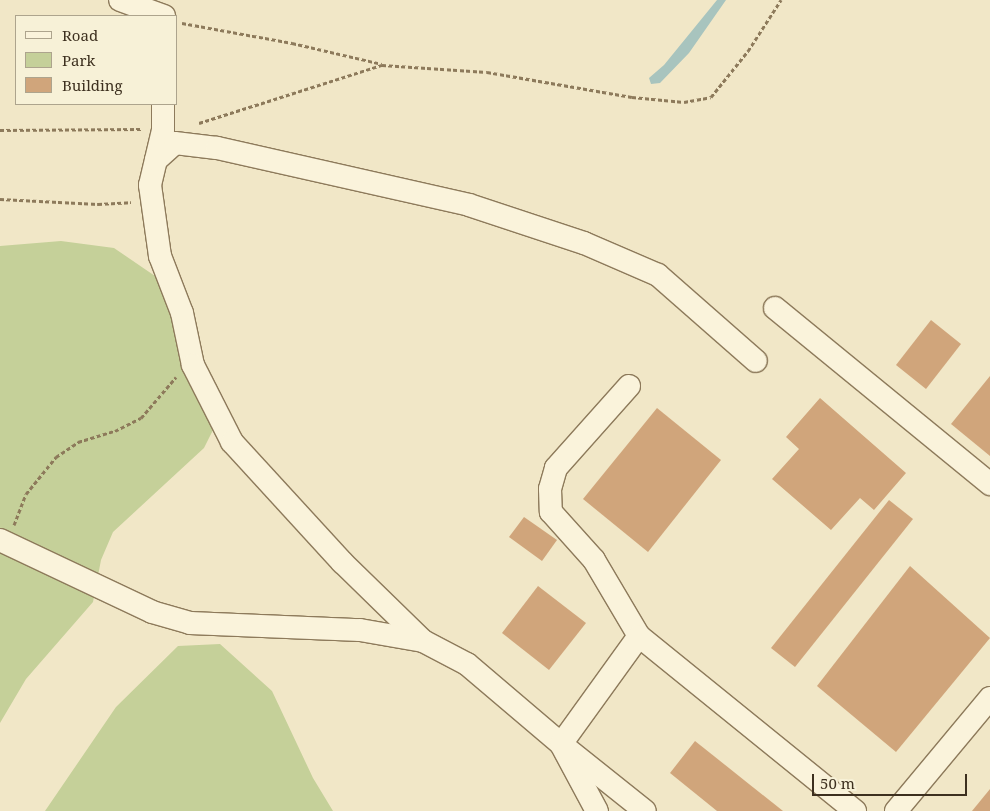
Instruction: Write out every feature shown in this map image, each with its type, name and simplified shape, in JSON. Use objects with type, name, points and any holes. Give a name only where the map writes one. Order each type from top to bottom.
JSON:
[{"type":"street","points":[[107,0],[124,15]]},
{"type":"street","points":[[120,0],[161,15]]},
{"type":"street","points":[[156,105],[163,130]]},
{"type":"street","points":[[163,105],[163,130],[150,185],[160,256],[182,313],[192,365],[232,442],[342,562],[423,641],[467,664],[561,744],[645,811]]},
{"type":"street","points":[[156,160],[174,143],[217,148],[468,205],[575,240],[658,275],[756,362]]},
{"type":"street","points":[[775,308],[990,484]]},
{"type":"street","points":[[628,386],[556,468],[550,489],[551,512],[594,560],[639,636],[854,811]]},
{"type":"street","points":[[4,541],[152,612],[190,623],[360,630],[423,641]]},
{"type":"street","points":[[561,744],[639,636]]},
{"type":"street","points":[[896,811],[990,698]]},
{"type":"street","points":[[561,744],[598,811]]},
{"type":"path","points":[[178,22],[292,43],[382,65],[487,72],[632,97],[684,102],[710,97],[748,52],[781,0]]},
{"type":"path","points":[[196,124],[382,65]]},
{"type":"path","points":[[0,130],[163,130]]},
{"type":"path","points":[[0,199],[98,204],[151,200]]},
{"type":"path","points":[[4,541],[26,494],[56,457],[78,442],[115,430],[141,418],[169,383],[192,365]]},
{"type":"green space","points":[[61,241],[114,248],[155,276],[176,309],[214,428],[204,448],[113,532],[101,560],[93,602],[26,679],[0,723],[0,246]]},
{"type":"green space","points":[[220,644],[272,691],[313,778],[333,811],[45,811],[116,707],[178,646]]},
{"type":"water","points":[[717,0],[726,0],[689,53],[660,83],[651,84],[649,78],[664,65]]},
{"type":"building","points":[[931,320],[961,344],[926,389],[896,365]]},
{"type":"building","points":[[990,376],[990,456],[951,424]]},
{"type":"building","points":[[820,398],[906,473],[874,510],[860,498],[831,530],[772,479],[799,449],[786,437]]},
{"type":"building","points":[[657,408],[721,460],[648,552],[583,499]]},
{"type":"building","points":[[889,500],[913,519],[795,667],[771,648]]},
{"type":"building","points":[[524,517],[557,540],[542,561],[509,537]]},
{"type":"building","points":[[910,566],[990,638],[896,752],[817,686]]},
{"type":"building","points":[[538,586],[586,623],[549,670],[502,633]]},
{"type":"building","points":[[695,741],[783,811],[717,811],[670,773]]},
{"type":"building","points":[[990,789],[990,811],[972,811]]}]
